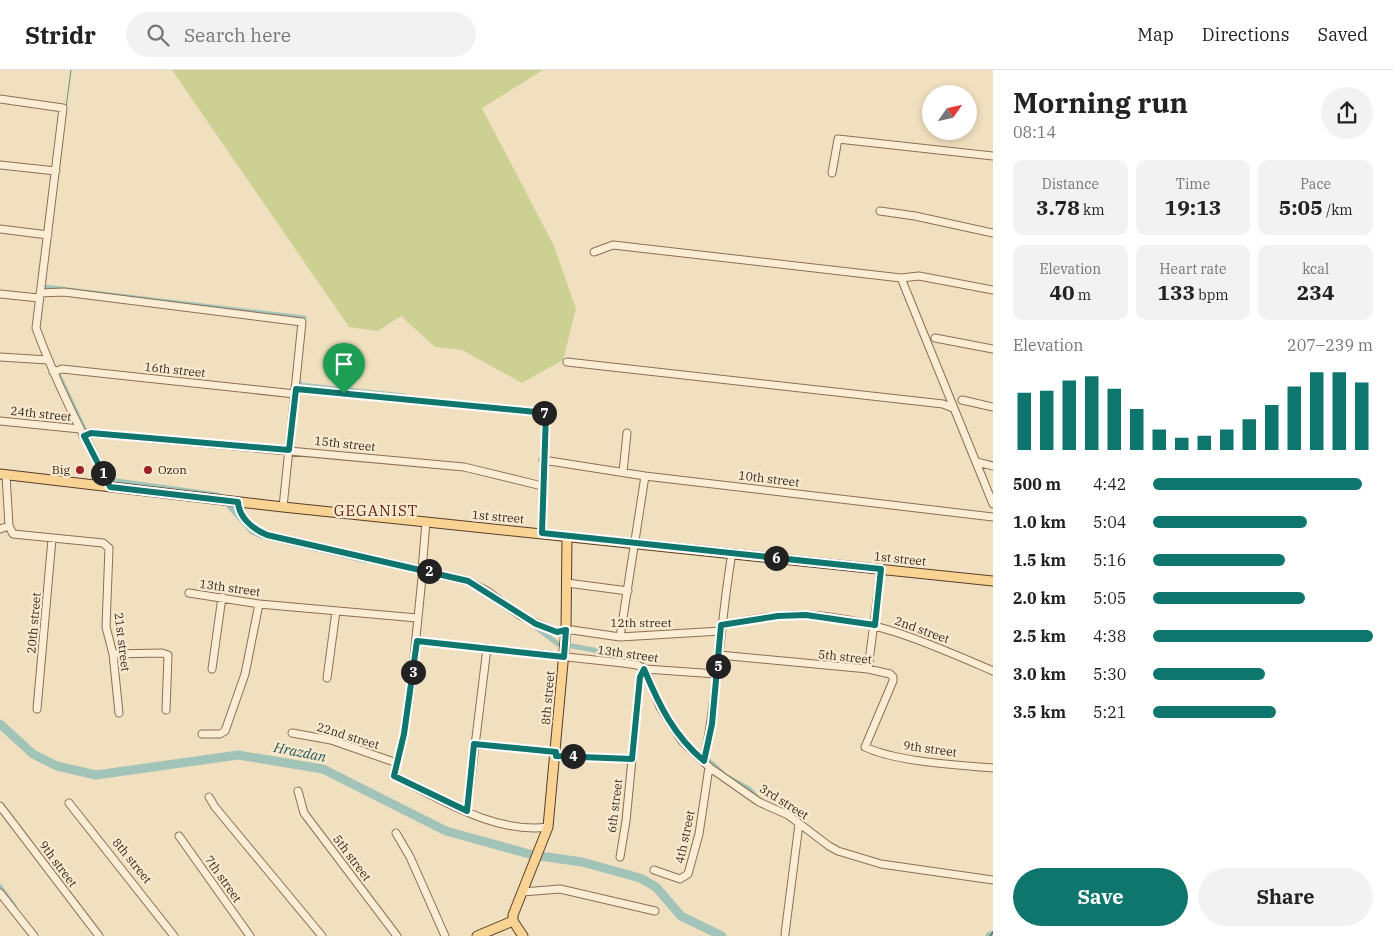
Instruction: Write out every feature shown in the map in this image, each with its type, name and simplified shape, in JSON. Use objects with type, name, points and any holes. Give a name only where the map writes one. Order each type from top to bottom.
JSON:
[{"type":"main road","name":"1st street","points":[[3,474],[283,507],[993,581]]},
{"type":"main road","name":"8th street","points":[[522,892],[548,829],[566,630],[568,536]]},
{"type":"main road","points":[[522,892],[516,902],[513,921],[523,936]]},
{"type":"main road","points":[[477,936],[513,921]]},
{"type":"street","points":[[0,99],[63,108],[36,328],[48,360],[110,487]]},
{"type":"street","points":[[832,173],[838,139],[993,156]]},
{"type":"street","points":[[0,165],[56,171]]},
{"type":"street","points":[[880,211],[915,216],[993,233]]},
{"type":"street","points":[[0,229],[48,235]]},
{"type":"street","points":[[594,252],[612,245],[901,278],[918,276],[993,290]]},
{"type":"street","points":[[901,278],[993,504]]},
{"type":"street","points":[[0,294],[39,296],[64,292],[302,322],[283,507]]},
{"type":"street","points":[[935,338],[993,349]]},
{"type":"street","points":[[0,357],[48,360]]},
{"type":"street","points":[[567,362],[943,404],[953,408]]},
{"type":"street","name":"16th street","points":[[54,372],[62,369],[546,413],[542,486],[542,533]]},
{"type":"street","points":[[962,400],[993,407]]},
{"type":"street","name":"24th street","points":[[0,421],[82,432]]},
{"type":"street","name":"15th street","points":[[82,432],[464,467],[542,486]]},
{"type":"street","points":[[623,472],[627,433]]},
{"type":"street","name":"10th street","points":[[543,460],[645,476],[993,517]]},
{"type":"street","points":[[977,462],[993,466]]},
{"type":"street","points":[[3,474],[9,526],[16,536],[52,539]]},
{"type":"street","points":[[620,637],[645,476]]},
{"type":"street","name":"12th street","points":[[238,502],[242,515],[249,524],[267,535],[468,581],[536,624],[557,632],[566,630],[620,637],[721,628]]},
{"type":"street","points":[[422,570],[426,522]]},
{"type":"street","points":[[0,529],[9,526]]},
{"type":"street","name":"21st street","points":[[52,539],[106,544],[109,548],[106,627],[113,654],[119,713]]},
{"type":"street","name":"20th street","points":[[37,709],[52,539]]},
{"type":"street","name":"4th street","points":[[654,870],[680,879],[688,874],[700,834],[721,628],[732,554]]},
{"type":"street","points":[[868,669],[881,569]]},
{"type":"street","points":[[422,578],[417,618],[417,641],[404,734],[394,776],[467,811],[511,827],[548,829]]},
{"type":"street","points":[[567,582],[628,591]]},
{"type":"street","name":"13th street","points":[[189,593],[259,604],[417,618]]},
{"type":"street","points":[[212,670],[222,597]]},
{"type":"street","points":[[202,734],[220,734],[225,730],[245,674],[259,604]]},
{"type":"street","points":[[328,678],[336,611]]},
{"type":"street","name":"2nd street","points":[[721,628],[778,616],[806,615],[875,625],[934,646],[993,671]]},
{"type":"street","name":"13th street","points":[[417,641],[637,665],[644,669],[717,674]]},
{"type":"street","points":[[467,811],[487,648]]},
{"type":"street","points":[[113,654],[162,653],[168,655],[166,710]]},
{"type":"street","name":"5th street","points":[[719,655],[868,669],[890,674],[893,677],[865,747]]},
{"type":"street","name":"6th street","points":[[620,857],[626,821],[640,677],[644,669]]},
{"type":"street","name":"3rd street","points":[[644,669],[660,707],[682,741],[707,764],[759,802],[788,815],[838,851],[881,864],[993,880]]},
{"type":"street","name":"22nd street","points":[[292,733],[331,740],[397,764]]},
{"type":"street","points":[[474,744],[556,754],[632,759]]},
{"type":"street","name":"9th street","points":[[865,747],[876,752],[912,759],[993,768]]},
{"type":"street","name":"5th street","points":[[298,791],[304,813],[397,936]]},
{"type":"street","points":[[209,797],[322,936]]},
{"type":"street","name":"8th street","points":[[69,803],[174,936]]},
{"type":"street","name":"9th street","points":[[0,806],[99,936]]},
{"type":"street","points":[[785,934],[799,824]]},
{"type":"street","points":[[396,833],[410,857],[445,936]]},
{"type":"street","name":"7th street","points":[[178,836],[250,936]]},
{"type":"street","points":[[522,892],[560,889],[655,910]]},
{"type":"street","points":[[0,893],[34,936]]},
{"type":"green space","points":[[172,70],[543,70],[482,108],[554,246],[576,309],[563,360],[522,383],[462,350],[435,347],[401,316],[378,331],[349,327]]},
{"type":"waterway","points":[[66,108],[71,70]]},
{"type":"waterway","points":[[59,170],[64,127]]},
{"type":"waterway","points":[[43,287],[304,318]]},
{"type":"waterway","points":[[58,374],[86,433]]},
{"type":"waterway","points":[[299,381],[299,385],[405,396]]},
{"type":"waterway","points":[[88,437],[109,480],[218,495]]},
{"type":"waterway","points":[[229,506],[252,532],[261,536],[367,561]]},
{"type":"waterway","points":[[476,589],[513,613]]},
{"type":"waterway","points":[[533,625],[558,644]]},
{"type":"waterway","points":[[572,646],[637,658],[645,668]]},
{"type":"waterway","name":"Hrazdan","points":[[0,724],[33,754],[57,766],[96,775],[238,755],[323,769],[446,831],[533,855],[582,862],[640,878],[656,887],[681,916],[722,936]]},
{"type":"waterway","points":[[708,760],[722,773]]},
{"type":"waterway","points":[[729,778],[749,789],[758,799]]},
{"type":"waterway","points":[[0,887],[14,906]]},
{"type":"railway","points":[[990,936],[993,932]]},
{"type":"place","name":"Big","points":[[80,470]]},
{"type":"place","name":"Ozon","points":[[148,470]]},
{"type":"district","name":"GEGANIST","points":[[376,511]]},
{"type":"route","points":[[296,389],[344,394],[546,413],[542,486],[542,533],[881,569],[875,625],[806,615],[778,616],[721,625],[712,724],[704,761],[682,741],[672,727],[660,707],[644,669],[640,677],[632,759],[556,756],[556,752],[474,744],[467,811],[455,807],[394,776],[404,734],[417,641],[564,657],[566,630],[557,632],[536,624],[521,616],[487,591],[468,581],[267,535],[249,524],[238,507],[238,502],[110,487],[84,436],[91,433],[289,450],[296,389]]}]
